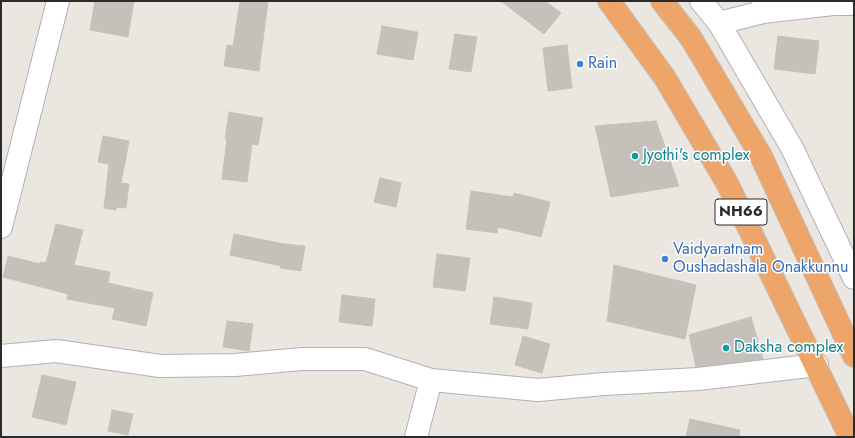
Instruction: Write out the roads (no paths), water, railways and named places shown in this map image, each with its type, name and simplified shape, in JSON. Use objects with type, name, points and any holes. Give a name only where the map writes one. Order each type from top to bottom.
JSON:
[{"type":"highway","name":"NH66","points":[[609,1],[665,78],[727,183],[817,365],[850,437]]},
{"type":"highway","name":"NH66","points":[[662,1],[691,38],[761,156],[854,356]]},
{"type":"street","points":[[1,228],[58,1]]},
{"type":"street","points":[[701,1],[719,23],[792,148],[854,278]]},
{"type":"street","points":[[719,23],[763,6],[854,4]]},
{"type":"street","points":[[1,356],[56,351],[160,366],[235,365],[302,359],[365,359],[431,380],[538,390],[604,384],[698,379],[817,365]]},
{"type":"street","points":[[416,437],[431,380]]},
{"type":"place","name":"Rain","points":[[580,64]]},
{"type":"place","name":"Jyothi's complex","points":[[635,156]]},
{"type":"place","name":"Vaidyaratnam Oushadashala Onakkunnu","points":[[665,259]]},
{"type":"place","name":"Daksha complex","points":[[726,348]]}]
